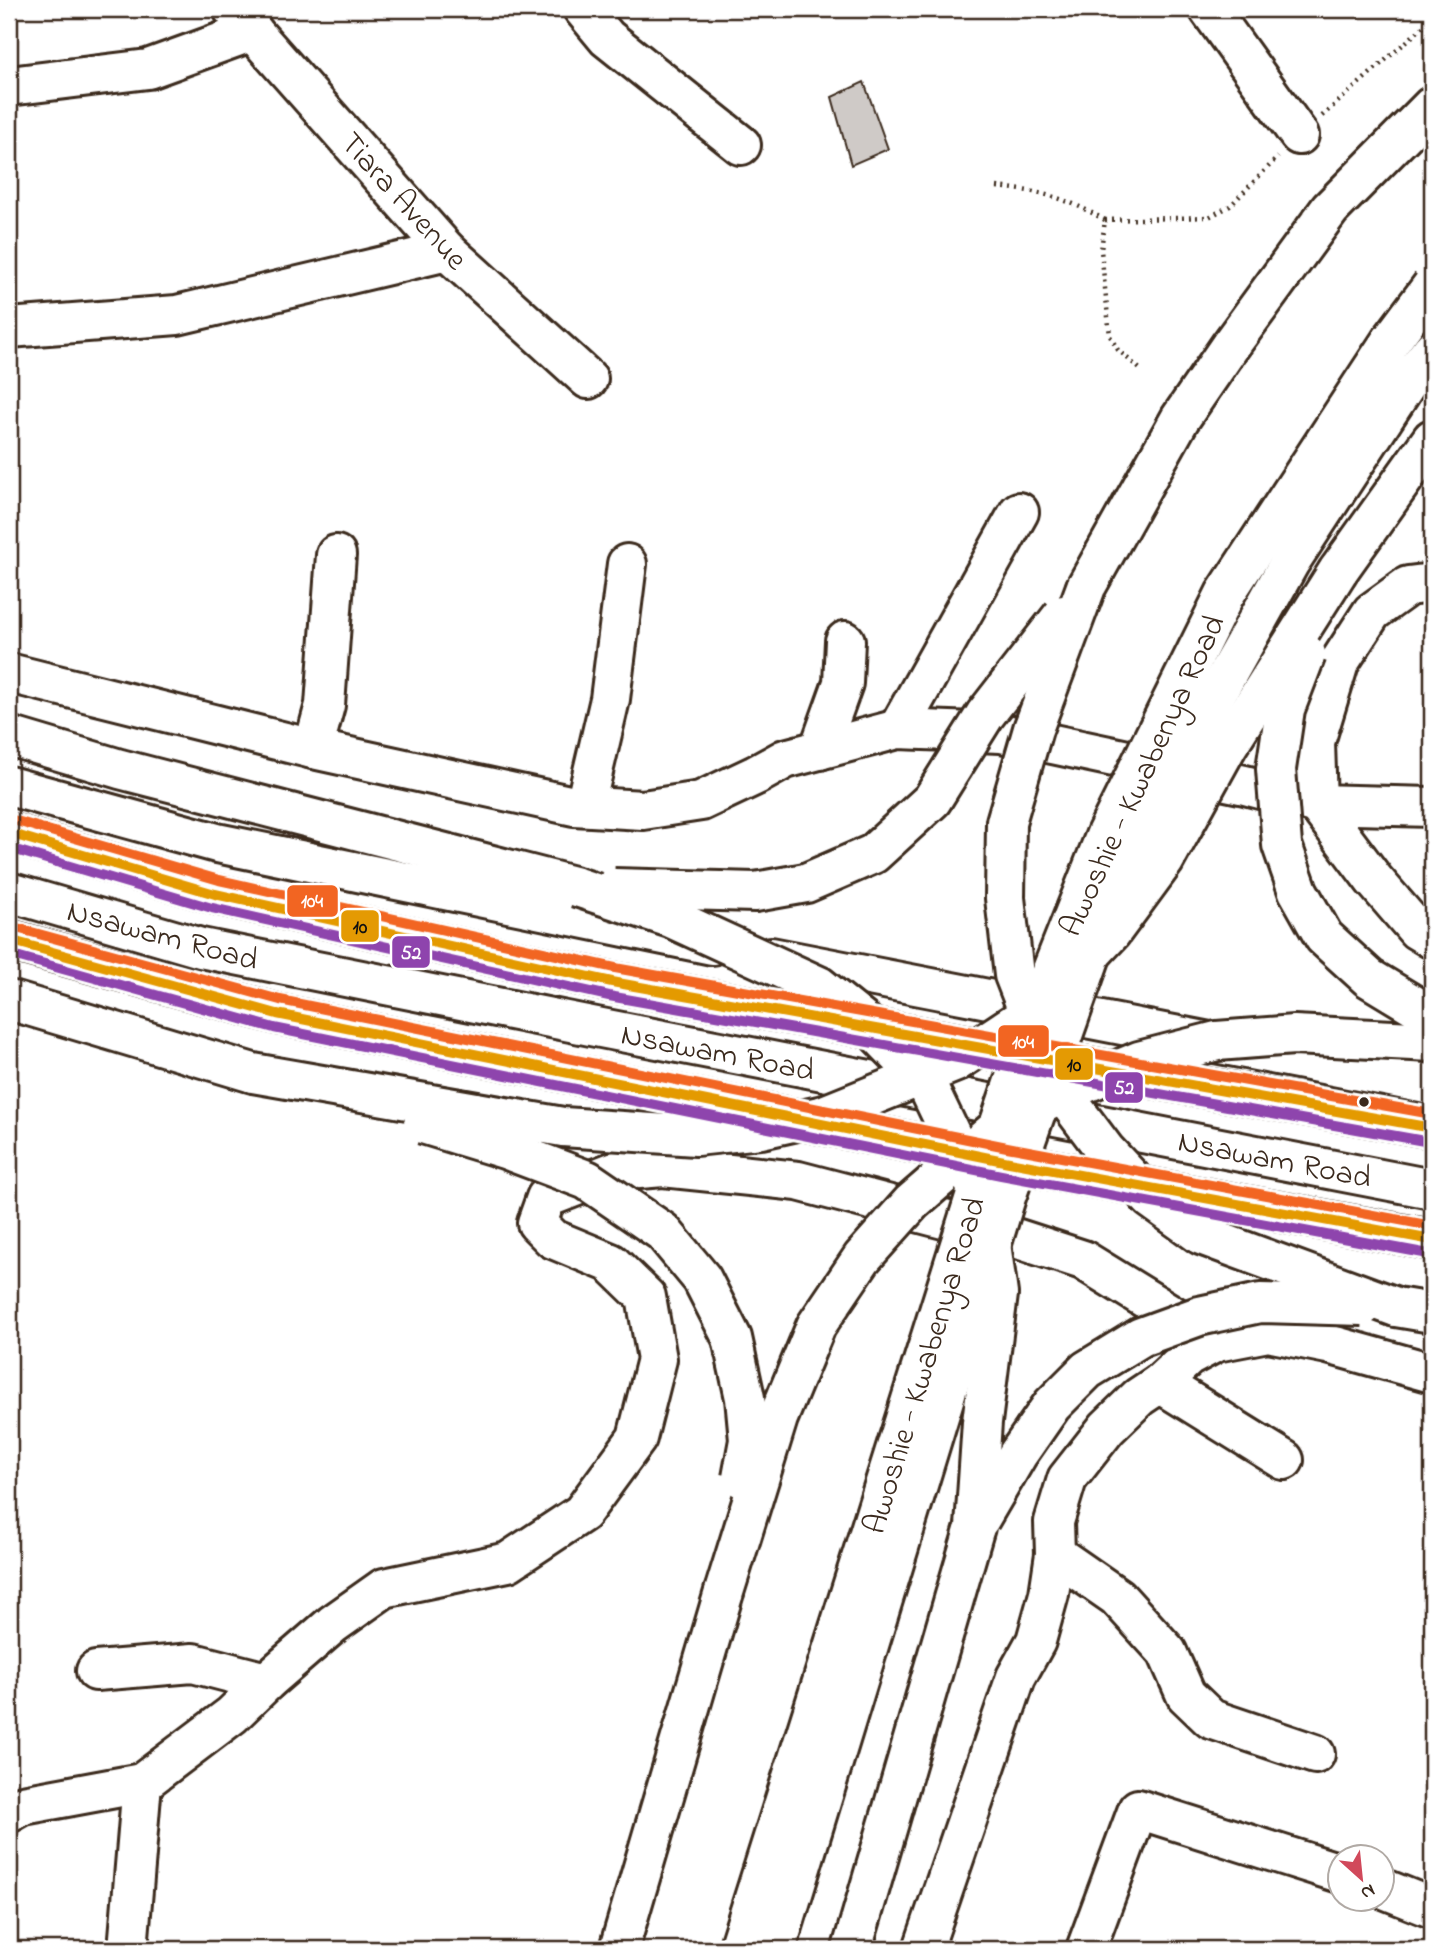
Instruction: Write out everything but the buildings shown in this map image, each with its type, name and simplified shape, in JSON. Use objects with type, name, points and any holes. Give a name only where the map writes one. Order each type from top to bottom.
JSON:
[{"type":"main road","points":[[583,9],[607,38],[741,145]]},
{"type":"main road","points":[[1209,9],[1299,135]]},
{"type":"main road","points":[[9,86],[148,69],[243,20]]},
{"type":"main road","name":"Tiara Avenue","points":[[243,20],[447,251],[588,379]]},
{"type":"main road","points":[[1414,1310],[1201,1235],[1151,1199],[1105,1150],[1072,1106],[1044,1052],[1014,975],[1005,898],[1006,822],[1033,729],[1086,587],[1180,419],[1330,209],[1432,106]]},
{"type":"main road","points":[[9,328],[177,315],[447,251]]},
{"type":"main road","name":"Awoshie - Kwabenya Road","points":[[738,1949],[975,1198],[1048,980],[1106,834],[1225,594],[1390,342],[1432,286]]},
{"type":"main road","name":"Awoshie - Kwabenya Road","points":[[776,1949],[1006,1197],[1107,910],[1191,739],[1290,562],[1412,375],[1432,349]]},
{"type":"main road","points":[[253,1073],[564,1127],[696,1136],[761,1129],[824,1115],[956,1062],[1044,1004],[1111,933],[1164,861],[1228,745],[1338,571],[1432,439]]},
{"type":"main road","points":[[898,729],[1019,512]]},
{"type":"main road","points":[[313,749],[326,705],[336,555]]},
{"type":"main road","points":[[585,806],[610,699],[627,564]]},
{"type":"main road","points":[[1338,571],[1285,709],[1276,769],[1282,845],[1298,891],[1324,937],[1369,978],[1432,1016]]},
{"type":"main road","points":[[1432,583],[1408,586],[1372,612],[1339,663],[1315,742],[1317,804],[1374,880],[1417,930],[1432,939]]},
{"type":"main road","points":[[576,887],[755,892],[806,883],[873,854],[932,800],[985,715],[1086,587]]},
{"type":"main road","points":[[819,750],[843,683],[845,641]]},
{"type":"main road","points":[[9,673],[313,749],[585,806],[643,810],[701,801],[785,759],[898,729],[1001,733],[1245,785],[1317,804],[1432,807]]},
{"type":"main road","points":[[9,736],[120,769],[576,887],[671,918],[820,986],[875,1031],[926,1083],[986,1208],[998,1294],[982,1422],[975,1527],[852,1949]]},
{"type":"main road","points":[[9,786],[217,843],[618,927],[1432,1085]]},
{"type":"main road","name":"Nsawam Road","points":[[9,833],[215,894],[612,982],[1432,1128]]},
{"type":"main road","name":"Nsawam Road","points":[[9,892],[201,948],[1432,1189]]},
{"type":"main road","points":[[9,940],[277,1014],[991,1158],[1432,1240]]},
{"type":"main road","points":[[9,1000],[505,1149],[587,1180],[663,1231],[702,1279],[732,1338],[745,1398],[749,1440],[724,1592]]},
{"type":"main road","points":[[624,1936],[724,1592],[778,1418],[816,1326],[862,1258],[912,1202],[1001,1125],[1067,1091],[1139,1061],[1217,1041],[1294,1035],[1432,1042]]},
{"type":"main road","points":[[9,1812],[23,1805],[142,1783],[232,1715],[333,1624],[384,1588],[508,1562],[582,1513],[637,1438],[657,1359],[646,1297],[611,1263],[553,1239],[537,1223],[546,1198],[615,1171],[663,1167],[799,1181],[1009,1236],[1083,1260],[1216,1342]]},
{"type":"main road","points":[[975,1527],[1018,1454],[1052,1405],[1087,1370],[1142,1337],[1199,1316],[1260,1303],[1414,1310]]},
{"type":"main road","points":[[923,1949],[1016,1677],[1036,1641],[1049,1594],[1055,1554],[1054,1522],[1066,1479],[1107,1428],[1139,1397],[1160,1383],[1188,1357],[1216,1342],[1268,1332],[1328,1344],[1432,1373]]},
{"type":"main road","points":[[1160,1383],[1284,1460]]},
{"type":"main road","points":[[1055,1554],[1117,1597],[1167,1652],[1186,1695],[1211,1719],[1315,1754]]},
{"type":"main road","points":[[96,1671],[193,1662],[266,1682]]},
{"type":"main road","points":[[128,1949],[142,1783]]},
{"type":"main road","points":[[1086,1949],[1138,1809],[1326,1869]]},
{"type":"main road","points":[[1396,1894],[1432,1908]]},
{"type":"path","points":[[997,187],[1042,192],[1065,199],[1105,220],[1101,250],[1110,336],[1118,350],[1141,370]]},
{"type":"transit line","name":"104","points":[[13,820],[219,880],[615,968],[1432,1114]]},
{"type":"transit line","name":"10","points":[[9,833],[215,894],[612,982],[1432,1128]]},
{"type":"transit line","name":"52","points":[[9,848],[212,908],[609,996],[1430,1142]]},
{"type":"transit line","name":"104","points":[[13,927],[280,1000],[1007,1147],[1432,1226]]},
{"type":"transit line","name":"10","points":[[9,940],[277,1014],[1004,1161],[1432,1240]]},
{"type":"transit line","name":"52","points":[[9,954],[274,1028],[1001,1175],[1429,1254]]}]
